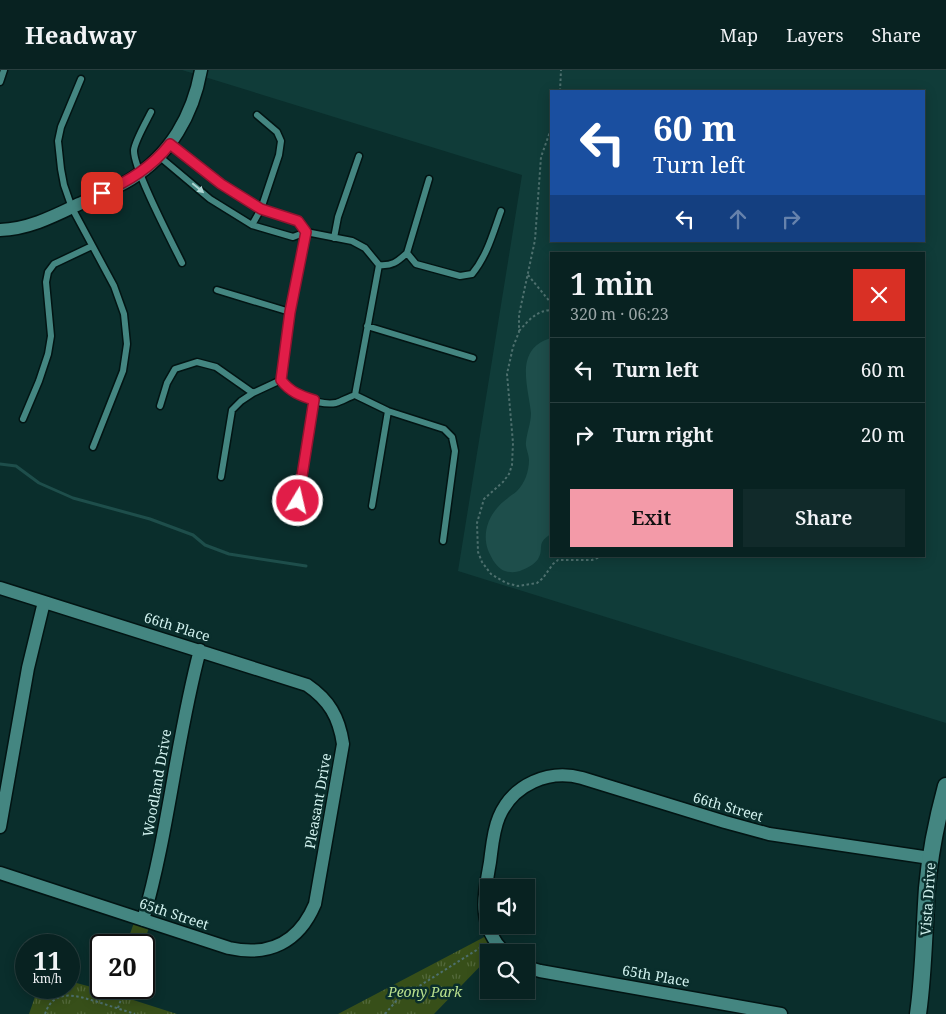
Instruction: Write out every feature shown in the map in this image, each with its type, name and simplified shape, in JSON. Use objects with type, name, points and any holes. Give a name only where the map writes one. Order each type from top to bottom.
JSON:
[{"type":"street","points":[[0,230],[26,226],[72,208],[118,186],[160,157],[185,120],[191,107],[201,70]]},
{"type":"street","name":"66th Place","points":[[0,588],[307,685],[319,693],[334,713]]},
{"type":"street","points":[[0,827],[28,668],[44,602]]},
{"type":"street","name":"Woodland Drive","points":[[143,920],[153,885],[186,707],[200,650]]},
{"type":"street","name":"Pleasant Drive","points":[[317,895],[342,750],[341,730],[334,713]]},
{"type":"street","name":"66th Street","points":[[498,944],[486,921],[484,907],[495,831],[506,805],[524,787],[535,780],[549,776],[576,776],[769,834],[930,858]]},
{"type":"street","name":"Vista Drive","points":[[918,1014],[922,985],[930,858],[946,786]]},
{"type":"street","name":"65th Street","points":[[0,873],[243,951],[270,949],[294,936],[310,915],[317,895]]},
{"type":"street","name":"65th Place","points":[[535,970],[782,1014]]},
{"type":"lane","points":[[0,82],[4,70]]},
{"type":"lane","points":[[81,79],[61,127],[58,141],[64,186],[72,208],[114,286],[124,314],[126,344],[123,371],[93,448]]},
{"type":"lane","points":[[151,112],[134,149],[182,263]]},
{"type":"lane","points":[[252,225],[261,209],[279,155],[281,141],[277,132],[257,115]]},
{"type":"lane","points":[[170,144],[221,184],[261,209],[298,221],[306,232],[290,312],[281,380],[287,388],[296,394],[314,400],[335,403],[354,395],[388,411],[444,429],[452,437],[455,450],[443,541]]},
{"type":"lane","points":[[334,238],[338,216],[359,156]]},
{"type":"lane","points":[[160,157],[210,199],[252,225],[292,237],[306,232],[352,241],[365,248],[379,264],[389,266],[407,253],[430,180]]},
{"type":"lane","points":[[407,253],[416,264],[460,276],[472,274],[481,264],[501,211]]},
{"type":"lane","points":[[23,418],[48,354],[50,336],[46,282],[48,272],[54,264],[92,246]]},
{"type":"lane","points":[[354,395],[379,264]]},
{"type":"lane","points":[[217,290],[290,312]]},
{"type":"lane","points":[[367,326],[473,358]]},
{"type":"lane","points":[[160,406],[167,383],[175,369],[197,362],[216,367],[253,392]]},
{"type":"lane","points":[[221,477],[232,410],[241,400],[253,392],[281,380]]},
{"type":"lane","points":[[298,501],[314,400]]},
{"type":"lane","points":[[372,506],[388,411]]},
{"type":"path","points":[[560,90],[562,70]]},
{"type":"path","points":[[550,132],[541,157],[535,240],[519,315],[519,331],[507,374],[513,443],[512,465],[509,474],[503,482],[484,499],[477,523],[478,552],[482,562],[491,574],[506,583],[518,586],[537,583],[558,560],[592,560],[600,557]]},
{"type":"path","points":[[528,275],[550,302]]},
{"type":"path","points":[[519,331],[533,316],[550,310]]},
{"type":"path","points":[[385,1014],[398,1000],[480,956]]},
{"type":"path","points":[[45,1014],[48,1005],[62,996],[79,996],[135,1014]]},
{"type":"path","points":[[118,1008],[121,999]]},
{"type":"shaded area","points":[[182,70],[946,70],[946,723],[458,571],[522,175]]},
{"type":"green space","points":[[136,917],[151,922],[147,934],[130,934]]},
{"type":"green space","name":"Peony Park","points":[[490,934],[497,944],[480,944],[480,966],[434,1014],[338,1014]]},
{"type":"green space","points":[[80,984],[90,987],[90,999],[130,999],[177,1014],[29,1014],[34,999],[80,999]]},
{"type":"water","points":[[550,338],[550,535],[543,541],[540,555],[535,563],[520,571],[509,572],[499,567],[490,555],[486,543],[486,535],[492,514],[517,491],[526,477],[529,460],[526,444],[531,413],[526,369],[532,350],[539,343]]},
{"type":"waterway","points":[[0,464],[16,466],[39,483],[73,498],[150,519],[193,535],[205,545],[229,554],[306,566]]},
{"type":"route","points":[[102,193],[131,179],[147,168],[160,157],[170,144],[221,184],[261,209],[298,221],[306,232],[290,312],[281,380],[287,388],[296,394],[314,400],[298,501]]}]
